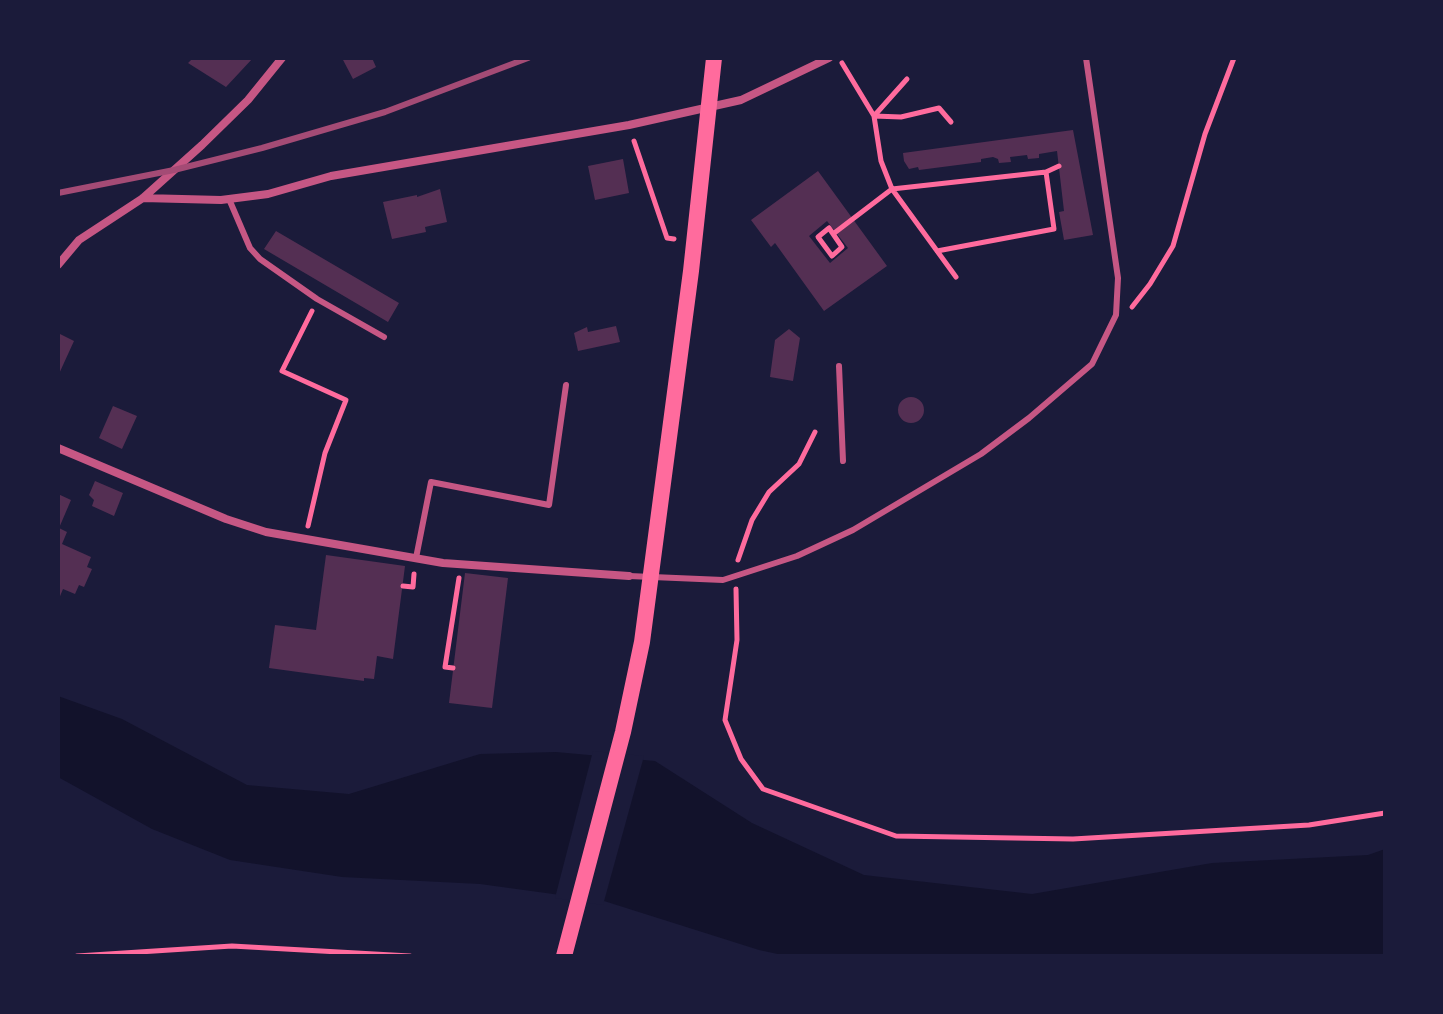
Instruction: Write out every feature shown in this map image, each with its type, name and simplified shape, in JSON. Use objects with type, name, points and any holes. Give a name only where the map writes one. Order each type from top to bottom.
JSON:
[{"type":"main road","points":[[564,956],[636,672],[664,487],[695,243],[714,58]]},
{"type":"street","points":[[58,265],[79,240],[143,198],[248,100],[282,58]]},
{"type":"street","points":[[143,198],[229,199],[268,194],[331,176],[629,125],[741,100],[829,58]]},
{"type":"street","points":[[58,448],[226,519],[266,532],[461,564],[629,576]]},
{"type":"lane","points":[[629,576],[723,580],[797,556],[853,530],[981,454],[1092,364],[1116,315],[1118,278],[1086,58]]},
{"type":"lane","points":[[229,199],[250,248],[260,259],[317,299],[384,337]]},
{"type":"lane","points":[[839,366],[843,461]]},
{"type":"lane","points":[[416,558],[431,482],[549,505],[566,385]]},
{"type":"path","points":[[839,58],[874,116],[881,161],[892,189],[956,277]]},
{"type":"path","points":[[1116,315],[1125,316],[1150,284],[1173,246],[1205,134],[1234,58]]},
{"type":"path","points":[[874,116],[907,79]]},
{"type":"path","points":[[874,116],[901,117],[939,108],[951,122]]},
{"type":"path","points":[[629,125],[667,238],[695,243]]},
{"type":"path","points":[[828,229],[844,246],[831,258],[818,237],[828,229],[892,189],[1046,172],[1059,166]]},
{"type":"path","points":[[1046,172],[1054,229]]},
{"type":"path","points":[[937,251],[1054,229],[1061,221]]},
{"type":"path","points":[[305,539],[325,453],[346,400],[282,371],[317,299]]},
{"type":"path","points":[[815,432],[799,464],[769,492],[752,520],[734,570],[737,640],[725,720],[741,759],[763,789],[896,836],[1073,839],[1309,825],[1385,813]]},
{"type":"path","points":[[453,668],[445,667],[461,564]]},
{"type":"path","points":[[77,956],[232,946],[410,956]]},
{"type":"shaded area","points":[[58,696],[122,719],[247,785],[349,794],[480,754],[556,752],[655,761],[752,823],[864,875],[1032,894],[1212,863],[1368,855],[1385,849],[1385,956],[787,956],[604,901],[480,884],[342,877],[230,860],[152,829],[58,777]]},
{"type":"pier","points":[[593,751],[644,756],[603,905],[555,898]]},
{"type":"building","points":[[193,58],[253,58],[226,87],[188,63]]},
{"type":"building","points":[[342,58],[372,58],[376,67],[353,79]]},
{"type":"building","points":[[1073,130],[1093,235],[1064,240],[1059,212],[1064,211],[1057,151],[1039,154],[1039,158],[1028,159],[1027,155],[1010,157],[1011,162],[999,163],[993,157],[981,159],[981,162],[919,170],[918,167],[909,169],[904,161],[903,153]]},
{"type":"building","points":[[623,159],[629,193],[595,200],[588,166]]},
{"type":"building","points":[[818,171],[887,266],[824,311],[775,243],[771,247],[751,220]],"holes":[[[827,221],[848,248],[830,263],[809,236]]]},
{"type":"building","points":[[440,189],[447,222],[425,227],[426,232],[392,239],[383,202],[417,197]]},
{"type":"building","points":[[276,231],[399,303],[388,322],[264,249]]},
{"type":"building","points":[[616,326],[620,342],[578,351],[574,333],[587,327],[588,332]]},
{"type":"building","points":[[789,329],[800,338],[793,381],[770,377],[775,340]]},
{"type":"building","points":[[58,333],[74,341],[58,376]]},
{"type":"building","points":[[911,397],[920,401],[924,410],[920,419],[911,423],[902,419],[898,410],[902,401]]},
{"type":"building","points":[[113,406],[137,416],[122,449],[99,438]]},
{"type":"building","points":[[95,481],[123,493],[114,516],[92,506],[94,500],[89,495]]},
{"type":"building","points":[[58,494],[71,500],[59,528],[67,532],[62,544],[91,557],[87,567],[92,569],[84,587],[79,585],[75,594],[63,589],[58,601]]},
{"type":"building","points":[[326,555],[405,566],[393,659],[377,656],[374,679],[364,678],[364,681],[269,668],[275,625],[316,630]]},
{"type":"building","points":[[465,573],[508,578],[492,708],[449,703]]},
{"type":"railway","points":[[58,193],[174,170],[262,148],[385,112],[528,58]]}]
